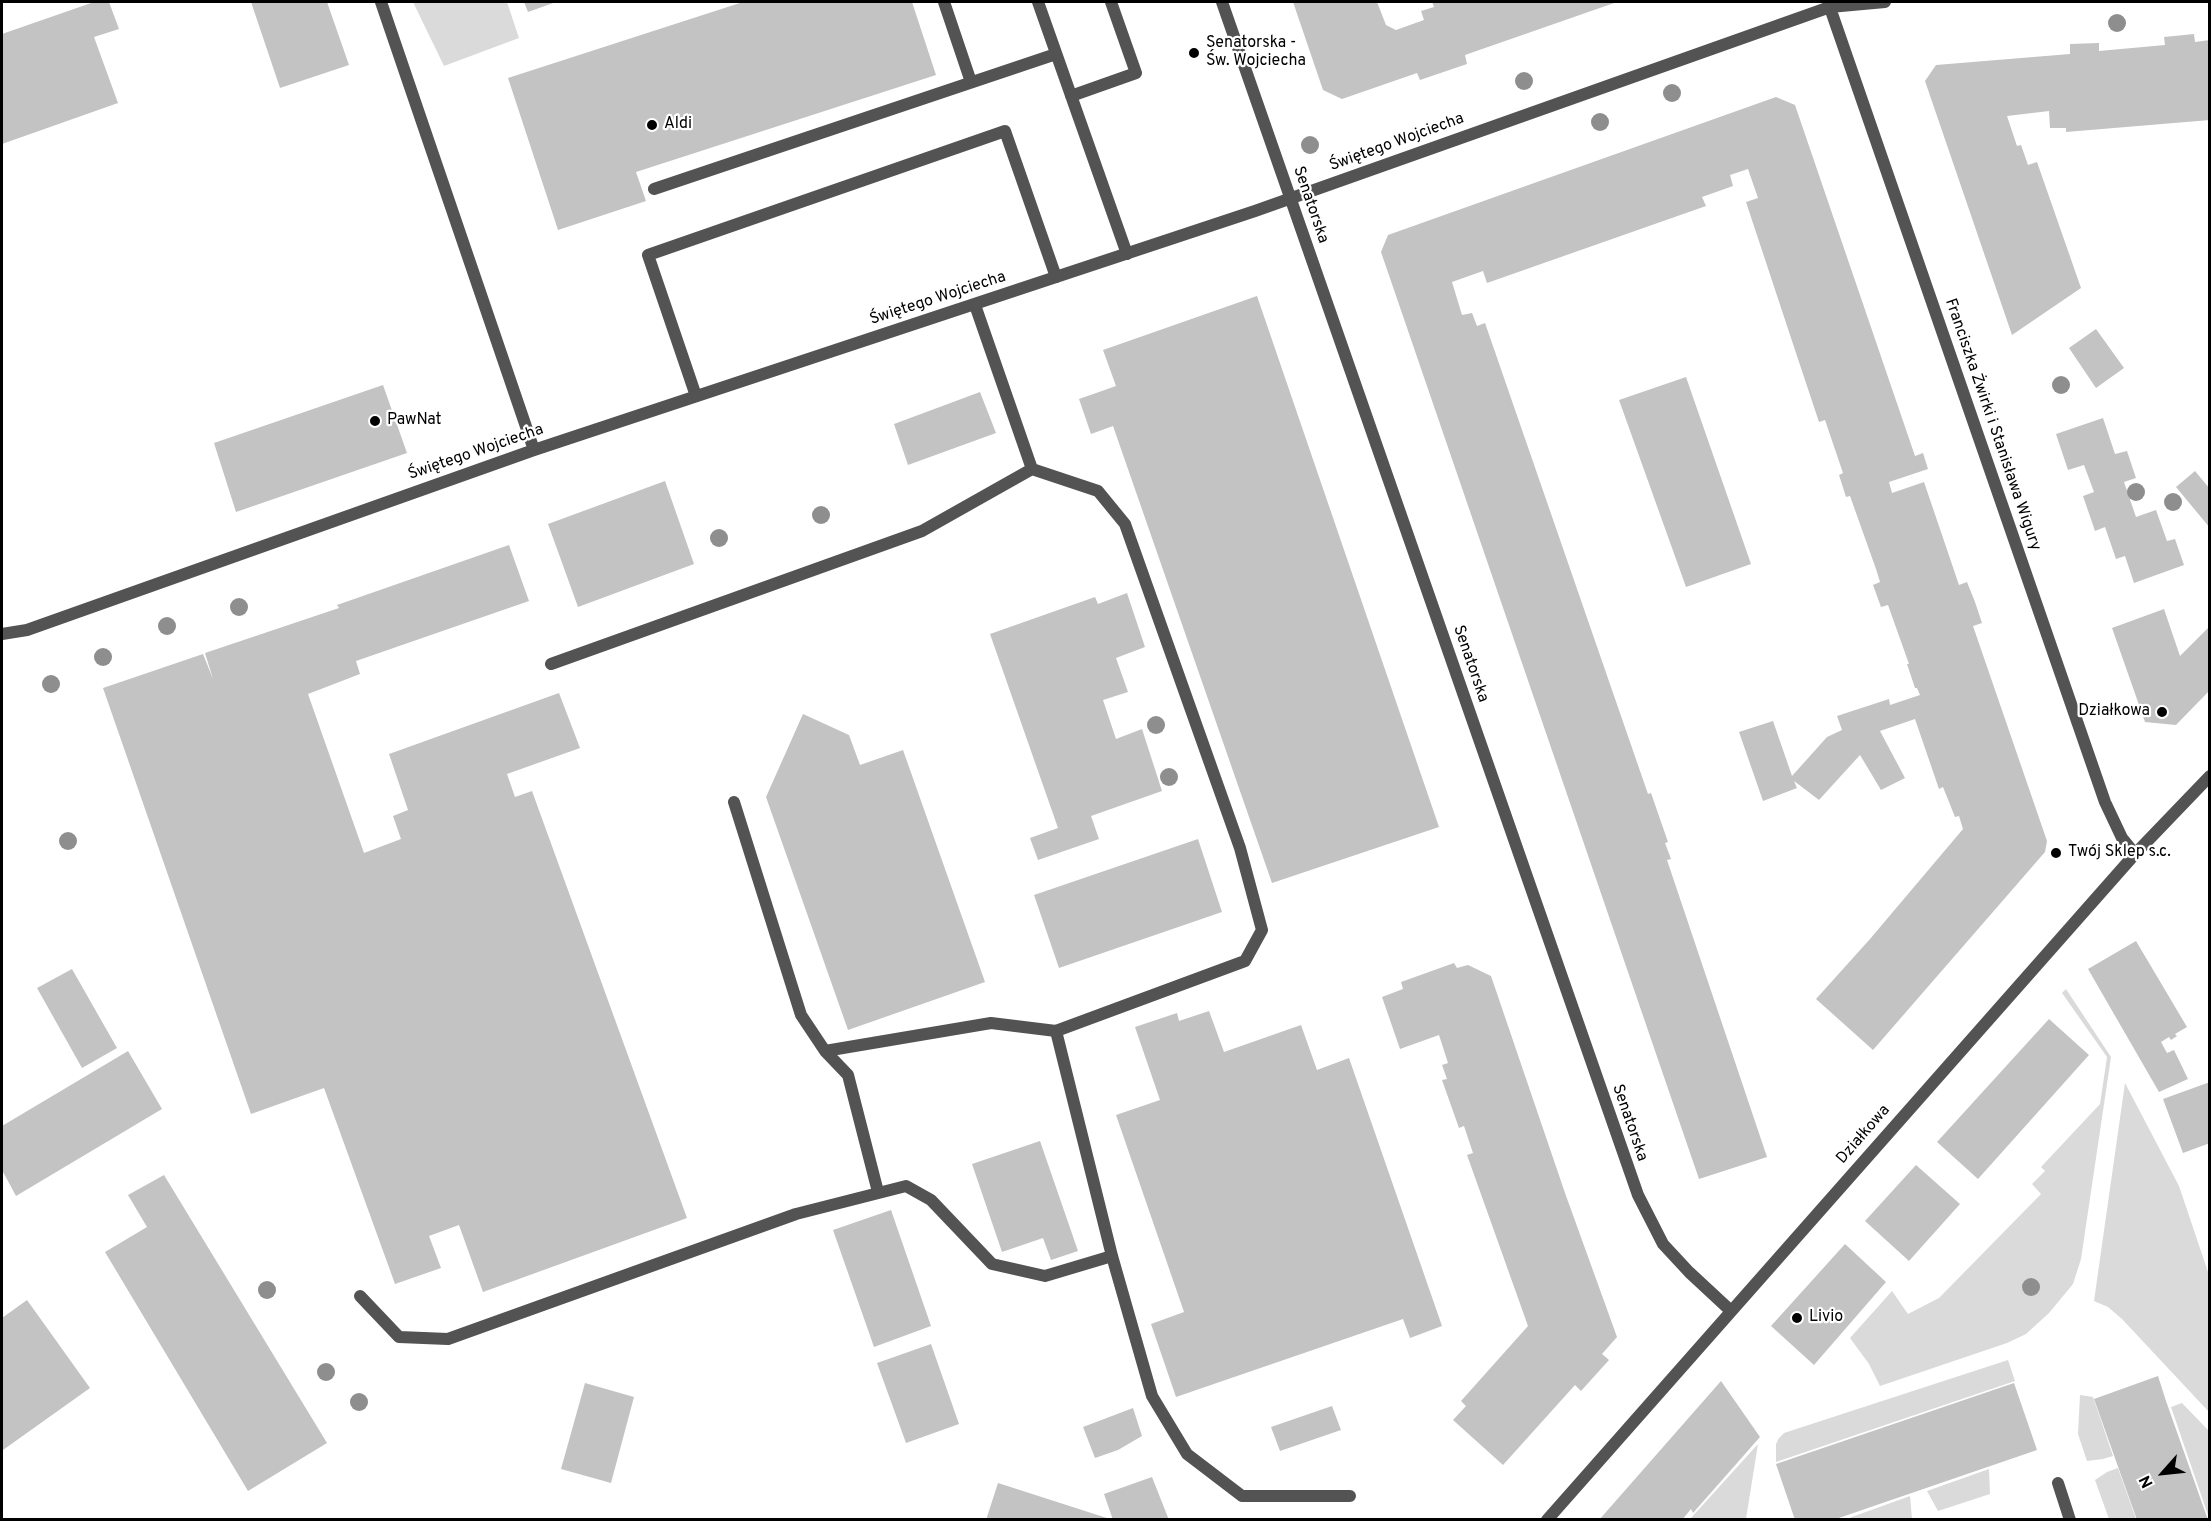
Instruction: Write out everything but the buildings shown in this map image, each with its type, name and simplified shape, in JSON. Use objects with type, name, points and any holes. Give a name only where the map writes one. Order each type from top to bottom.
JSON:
[{"type":"street","points":[[381,2],[534,450]]},
{"type":"street","points":[[944,2],[971,82]]},
{"type":"street","points":[[1038,2],[1128,254]]},
{"type":"street","points":[[1071,96],[1136,73],[1111,2]]},
{"type":"street","name":"Senatorska","points":[[1222,2],[1638,1195],[1663,1244],[1731,1311]]},
{"type":"street","name":"Świętego Wojciecha","points":[[2,634],[27,630],[534,450],[1128,254],[1829,4],[1885,2]]},
{"type":"street","name":"Franciszka Żwirki i Stanisława Wigury","points":[[1829,4],[2105,802],[2117,829],[2135,854]]},
{"type":"street","points":[[654,189],[1056,54]]},
{"type":"street","points":[[696,396],[648,255],[1005,131],[1056,277]]},
{"type":"street","points":[[975,304],[1032,469]]},
{"type":"street","points":[[552,664],[922,531],[1032,469],[1098,491],[1125,524],[1240,848],[1262,930],[1245,961],[1056,1031],[991,1023],[825,1051]]},
{"type":"street","name":"Działkowa","points":[[1547,1520],[2135,854],[2210,776]]},
{"type":"street","points":[[734,802],[801,1015],[825,1051],[848,1074],[878,1192]]},
{"type":"street","points":[[1056,1031],[1112,1256],[1152,1396],[1187,1454],[1242,1496],[1350,1496]]},
{"type":"street","points":[[360,1296],[399,1337],[448,1339],[796,1214],[906,1186],[931,1200],[992,1264],[1045,1276],[1112,1256]]},
{"type":"street","points":[[2058,1483],[2070,1520]]},
{"type":"shaded area","points":[[413,2],[507,2],[519,38],[444,66]]},
{"type":"shaded area","points":[[2066,989],[2111,1057],[2081,1259],[2073,1284],[2049,1313],[2026,1334],[2007,1343],[1880,1386],[1869,1364],[1850,1338],[1892,1291],[1908,1314],[1939,1298],[2041,1194],[2032,1184],[2045,1171],[2041,1167],[2100,1104],[2107,1057],[2062,993]]},
{"type":"shaded area","points":[[2125,1083],[2179,1186],[2209,1275],[2209,1412],[2122,1319],[2108,1307],[2094,1301]]},
{"type":"shaded area","points":[[2008,1360],[2015,1381],[1776,1462],[1776,1444],[1784,1433]]},
{"type":"shaded area","points":[[2080,1395],[2093,1397],[2113,1456],[2087,1461],[2078,1434]]},
{"type":"shaded area","points":[[2182,1403],[2209,1431],[2209,1518],[2171,1407]]},
{"type":"shaded area","points":[[1758,1444],[1746,1519],[1690,1519]]},
{"type":"shaded area","points":[[2118,1468],[2136,1519],[2109,1519],[2095,1480]]},
{"type":"shaded area","points":[[1989,1469],[1990,1494],[1938,1511],[1927,1491]]},
{"type":"shaded area","points":[[1910,1496],[1912,1519],[1850,1520],[1849,1518]]},
{"type":"place","name":"Senatorska - Św. Wojciecha","points":[[1194,53]]},
{"type":"place","name":"Aldi","points":[[652,125]]},
{"type":"place","name":"PawNat","points":[[375,421]]},
{"type":"place","name":"Działkowa","points":[[2162,712]]},
{"type":"place","name":"Twój Sklep s.c.","points":[[2056,853]]},
{"type":"place","name":"Livio","points":[[1797,1318]]}]
